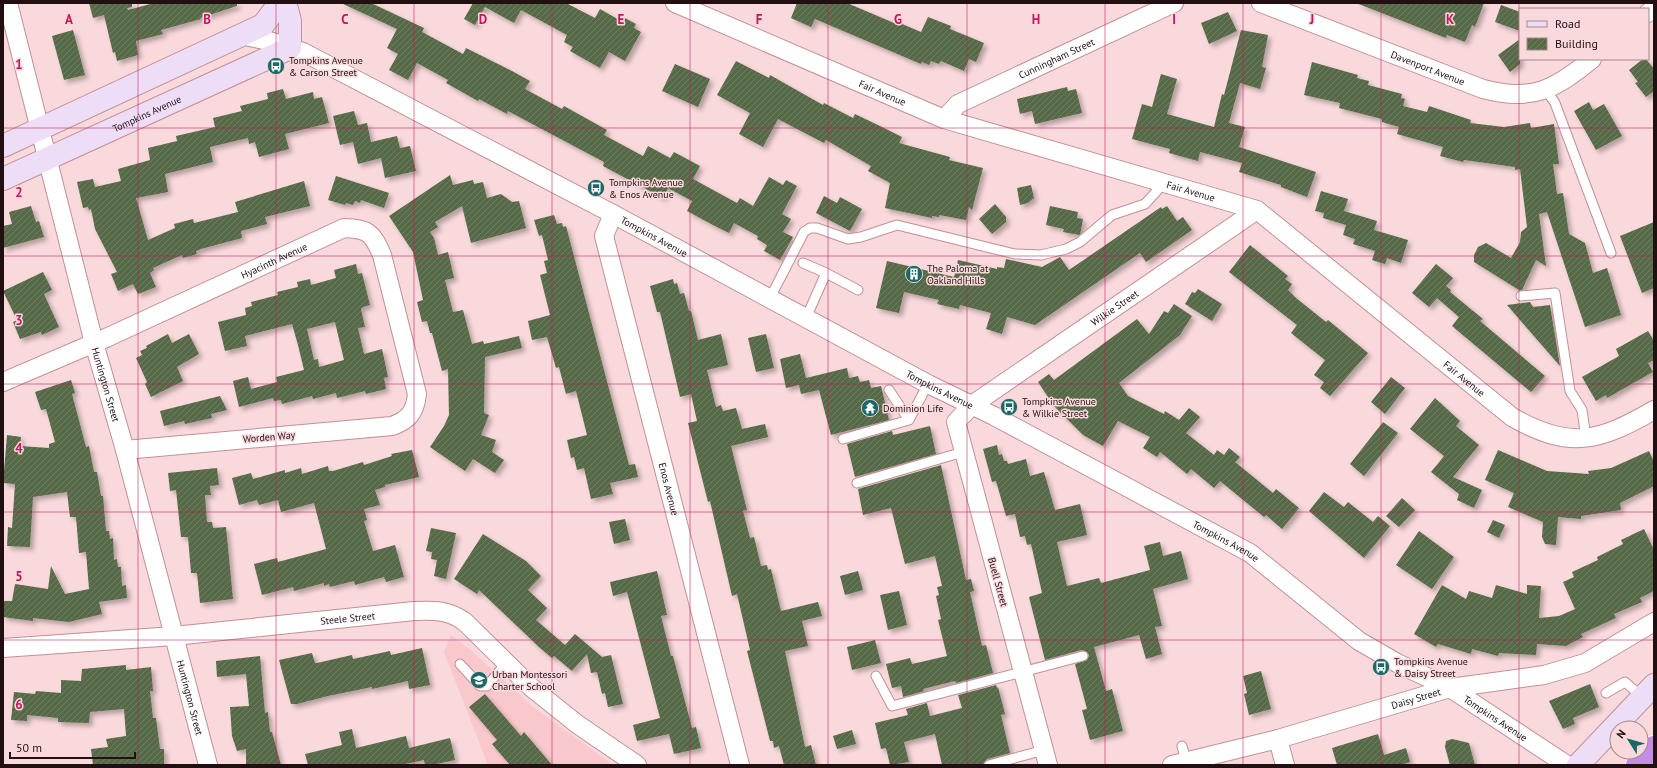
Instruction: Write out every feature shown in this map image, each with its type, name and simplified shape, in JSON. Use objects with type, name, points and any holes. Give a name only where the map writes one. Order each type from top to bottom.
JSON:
[{"type":"highway","points":[[1637,765],[1654,747]]},
{"type":"street","name":"Huntington Street","points":[[8,3],[94,343],[125,450],[208,765]]},
{"type":"street","points":[[3,146],[263,25],[279,3],[287,9],[290,21],[290,48]]},
{"type":"street","name":"Fair Avenue","points":[[675,3],[944,119],[1257,210],[1512,416],[1535,430],[1554,436],[1586,438],[1627,426],[1654,410]]},
{"type":"street","name":"Cunningham Street","points":[[944,119],[958,104],[1174,3]]},
{"type":"street","name":"Davenport Avenue","points":[[1261,3],[1483,89],[1504,94],[1521,95],[1546,90],[1576,72],[1591,60]]},
{"type":"street","name":"Tompkins Avenue","points":[[241,35],[272,42],[303,52],[613,214],[928,384],[972,405],[1250,553],[1359,641],[1397,663],[1450,688],[1567,765]]},
{"type":"street","name":"Tompkins Avenue","points":[[3,179],[48,157],[290,48]]},
{"type":"street","name":"Wilkie Street","points":[[972,405],[1257,210]]},
{"type":"street","name":"Enos Avenue","points":[[613,214],[604,236],[740,765]]},
{"type":"street","name":"Hyacinth Avenue","points":[[3,382],[94,343],[331,233],[344,228],[362,229],[376,240],[382,255],[417,394],[416,406],[410,417]]},
{"type":"street","name":"Buell Street","points":[[972,405],[956,422],[1046,758]]},
{"type":"street","name":"Worden Way","points":[[125,450],[392,426],[402,423],[410,417]]},
{"type":"street","name":"Steele Street","points":[[3,648],[174,636],[414,611],[446,611],[465,622],[532,688],[577,724],[637,765]]},
{"type":"street","name":"Daisy Street","points":[[1180,757],[1278,739],[1450,688],[1544,675],[1585,663],[1654,622]]},
{"type":"street","points":[[1578,765],[1648,691]]},
{"type":"street","points":[[1278,739],[1285,765]]},
{"type":"lane","points":[[1546,90],[1555,103],[1612,253]]},
{"type":"lane","points":[[770,298],[804,232],[810,228],[817,228],[848,239],[861,237],[897,225],[1015,254],[1041,255],[1066,249],[1080,242],[1112,215],[1145,204],[1164,183]]},
{"type":"lane","points":[[803,264],[826,273],[858,290]]},
{"type":"lane","points":[[806,318],[826,273]]},
{"type":"lane","points":[[1522,296],[1555,293],[1570,391],[1582,410],[1586,438]]},
{"type":"lane","points":[[843,439],[909,420],[928,384]]},
{"type":"lane","points":[[889,390],[909,420]]},
{"type":"lane","points":[[857,483],[963,452]]},
{"type":"lane","points":[[876,676],[892,706],[1083,656]]},
{"type":"lane","points":[[460,664],[480,686],[487,686],[506,663]]},
{"type":"lane","points":[[1606,694],[1625,682],[1648,691]]},
{"type":"lane","points":[[989,765],[1046,758]]},
{"type":"shaded area","name":"Urban Montessori Charter School","points":[[451,635],[473,652],[533,707],[613,765],[488,765],[444,652]]},
{"type":"building","points":[[89,3],[132,3],[132,7],[127,8],[128,10],[154,3],[237,3],[237,6],[200,18],[201,19],[161,30],[163,34],[136,41],[138,55],[117,61],[115,52],[113,53],[104,15],[93,18]]},
{"type":"building","points":[[341,3],[371,3],[424,28],[422,32],[463,54],[466,48],[512,71],[530,81],[525,89],[562,109],[564,106],[607,130],[604,135],[643,156],[648,146],[670,158],[674,152],[700,166],[693,179],[737,203],[740,198],[753,206],[769,177],[783,185],[786,180],[797,186],[782,214],[791,219],[783,232],[793,237],[780,260],[764,251],[767,245],[757,239],[758,236],[734,223],[729,233],[713,225],[687,211],[692,201],[668,188],[663,198],[603,166],[604,162],[508,111],[507,114],[479,99],[478,101],[446,83],[448,80],[417,63],[408,80],[389,70],[398,54],[387,48],[397,29]]},
{"type":"building","points":[[473,3],[566,3],[595,18],[600,9],[621,21],[623,17],[636,24],[634,28],[641,32],[625,61],[609,52],[600,68],[570,51],[573,47],[564,42],[567,35],[521,10],[514,23],[485,7],[475,25],[464,19]]},
{"type":"building","points":[[797,3],[847,3],[894,23],[895,21],[921,32],[928,17],[951,26],[950,29],[984,43],[976,62],[969,59],[964,71],[941,61],[939,64],[931,61],[929,65],[922,62],[921,64],[815,19],[811,27],[791,18]]},
{"type":"building","points":[[1356,3],[1484,3],[1475,27],[1472,25],[1465,42],[1447,35],[1446,38]]},
{"type":"building","points":[[1501,5],[1519,12],[1519,31],[1495,22]]},
{"type":"building","points":[[1228,12],[1237,31],[1209,44],[1201,23]]},
{"type":"building","points":[[73,30],[85,75],[64,80],[52,36]]},
{"type":"building","points":[[1241,30],[1268,35],[1262,67],[1266,68],[1260,89],[1240,83],[1229,123],[1245,127],[1239,147],[1316,172],[1307,197],[1281,187],[1281,185],[1239,172],[1242,163],[1200,152],[1198,161],[1169,153],[1170,149],[1132,139],[1142,104],[1152,107],[1161,74],[1177,79],[1167,114],[1214,127]]},
{"type":"building","points":[[1519,40],[1520,64],[1510,72],[1498,55]]},
{"type":"building","points":[[1642,60],[1647,60],[1654,69],[1654,91],[1646,97],[1635,83],[1638,82],[1629,70]]},
{"type":"building","points":[[736,61],[769,78],[770,75],[823,105],[824,103],[853,118],[855,114],[902,137],[899,143],[950,157],[949,160],[983,168],[972,210],[969,207],[966,220],[939,215],[939,217],[932,216],[932,218],[885,208],[890,183],[868,171],[871,166],[826,140],[824,143],[778,119],[763,147],[739,134],[750,113],[717,95]]},
{"type":"building","points":[[1312,62],[1358,75],[1357,78],[1369,81],[1368,85],[1402,94],[1401,98],[1405,99],[1403,106],[1427,112],[1429,106],[1471,120],[1470,123],[1504,127],[1530,123],[1531,128],[1554,124],[1559,164],[1553,164],[1557,194],[1563,193],[1569,234],[1585,243],[1593,273],[1607,268],[1621,315],[1585,327],[1547,212],[1539,214],[1546,266],[1536,260],[1522,290],[1519,290],[1474,262],[1474,255],[1478,247],[1486,243],[1511,258],[1520,242],[1521,232],[1527,227],[1520,169],[1515,170],[1515,167],[1464,160],[1463,162],[1440,156],[1443,147],[1397,134],[1399,127],[1382,122],[1382,119],[1339,108],[1340,103],[1304,95]]},
{"type":"building","points":[[675,64],[710,79],[698,107],[662,91]]},
{"type":"building","points":[[1067,87],[1068,91],[1076,89],[1082,113],[1035,124],[1032,111],[1020,114],[1017,99]]},
{"type":"building","points":[[283,89],[286,99],[313,92],[314,99],[322,97],[329,123],[285,134],[289,149],[259,157],[255,142],[249,144],[248,138],[210,147],[213,162],[165,174],[168,192],[136,198],[148,240],[175,228],[174,224],[193,219],[194,223],[238,212],[235,202],[304,181],[310,206],[265,217],[267,224],[241,231],[242,238],[201,249],[196,251],[197,254],[183,258],[182,255],[153,268],[154,270],[150,273],[156,287],[138,294],[133,284],[118,291],[111,274],[117,272],[95,229],[91,209],[89,210],[88,207],[83,208],[77,182],[93,179],[95,187],[121,181],[118,169],[150,160],[148,148],[177,141],[176,136],[215,127],[213,118],[242,111],[240,106],[268,99],[267,93]]},
{"type":"building","points":[[1589,102],[1593,110],[1604,104],[1622,136],[1596,150],[1574,111]]},
{"type":"building","points":[[354,111],[358,125],[367,123],[371,142],[397,136],[400,148],[410,146],[416,171],[385,178],[381,158],[358,164],[353,142],[340,145],[333,116]]},
{"type":"building","points":[[450,175],[453,185],[473,180],[474,184],[483,182],[487,198],[501,194],[512,202],[519,201],[526,228],[471,243],[462,206],[435,222],[438,227],[430,232],[434,238],[438,255],[448,252],[454,278],[445,280],[453,312],[463,310],[472,344],[483,341],[484,344],[519,336],[522,348],[485,357],[484,413],[489,415],[481,435],[496,440],[492,452],[504,460],[495,473],[473,459],[465,471],[430,447],[444,426],[449,415],[448,369],[442,371],[432,333],[430,333],[427,321],[422,322],[417,302],[423,300],[413,252],[389,216]]},
{"type":"building","points":[[336,176],[389,193],[384,208],[361,200],[360,203],[355,201],[353,205],[346,203],[345,205],[328,200]]},
{"type":"building","points":[[1031,185],[1034,198],[1028,203],[1020,205],[1017,188]]},
{"type":"building","points":[[1321,191],[1348,199],[1344,211],[1377,221],[1374,230],[1408,240],[1401,263],[1387,258],[1385,264],[1372,260],[1375,251],[1353,244],[1355,239],[1343,235],[1346,225],[1323,218],[1324,213],[1315,211]]},
{"type":"building","points":[[824,196],[837,203],[840,197],[862,209],[850,231],[816,213]]},
{"type":"building","points":[[995,204],[1006,217],[1006,222],[992,234],[979,219]]},
{"type":"building","points":[[31,206],[36,222],[39,221],[44,237],[3,248],[3,226],[12,224],[9,212]]},
{"type":"building","points":[[1050,206],[1078,212],[1077,218],[1083,219],[1080,235],[1063,232],[1064,229],[1046,225]]},
{"type":"building","name":"The Paloma at Oakland Hills","points":[[1167,206],[1177,221],[1183,217],[1192,230],[1146,262],[1140,253],[1035,325],[1007,317],[1002,334],[986,329],[991,313],[960,305],[959,309],[937,304],[939,300],[904,292],[899,313],[876,308],[887,261],[954,277],[958,260],[997,269],[997,267],[1004,268],[1006,259],[1042,267],[1060,257],[1069,270],[1161,207],[1162,209]]},
{"type":"building","points":[[554,215],[557,224],[562,223],[563,227],[566,226],[629,465],[635,464],[638,477],[610,483],[613,494],[591,499],[584,468],[577,470],[574,457],[571,458],[567,440],[587,435],[576,391],[566,394],[559,367],[556,368],[547,337],[532,340],[528,321],[550,315],[540,275],[547,273],[544,261],[548,260],[542,235],[539,236],[534,220]]},
{"type":"building","points":[[1654,222],[1654,288],[1642,293],[1620,236]]},
{"type":"building","points":[[1250,245],[1288,276],[1285,279],[1292,284],[1288,290],[1296,298],[1326,322],[1328,320],[1368,353],[1330,396],[1320,388],[1324,382],[1314,375],[1325,360],[1291,333],[1297,325],[1229,272]]},
{"type":"building","points":[[356,264],[358,274],[362,273],[370,305],[361,309],[365,327],[358,328],[364,354],[382,349],[388,377],[384,378],[386,389],[366,394],[365,391],[337,398],[336,393],[313,399],[312,396],[282,404],[281,400],[274,401],[273,398],[239,407],[233,381],[248,377],[251,389],[277,382],[276,377],[304,370],[298,345],[292,324],[245,336],[247,346],[225,351],[218,322],[246,315],[245,308],[252,306],[251,302],[278,295],[277,292],[298,287],[297,282],[310,279],[311,285],[336,278],[334,270]],"holes":[[[335,322],[344,360],[319,367],[318,359],[314,360],[307,329]]]},
{"type":"building","points":[[1436,264],[1453,278],[1446,286],[1451,290],[1450,292],[1483,319],[1480,321],[1545,376],[1531,392],[1452,326],[1459,317],[1437,298],[1429,307],[1412,293]]},
{"type":"building","points":[[43,272],[52,290],[44,294],[59,327],[42,335],[41,332],[20,339],[13,322],[17,320],[3,291]]},
{"type":"building","points":[[673,279],[674,284],[677,283],[680,294],[684,293],[689,311],[691,311],[698,340],[721,334],[728,365],[707,370],[716,407],[721,405],[723,411],[736,408],[742,429],[765,424],[768,437],[731,446],[747,510],[743,511],[750,538],[754,537],[761,566],[767,565],[768,570],[771,569],[781,611],[818,602],[822,616],[802,621],[808,646],[785,651],[805,747],[811,745],[816,765],[784,765],[779,746],[774,748],[773,741],[770,741],[747,651],[750,650],[737,594],[732,596],[710,501],[708,502],[688,423],[697,421],[691,394],[680,397],[660,312],[657,312],[650,286]]},
{"type":"building","points":[[1198,289],[1222,304],[1212,321],[1185,304],[1192,292],[1195,293]]},
{"type":"building","points":[[1530,302],[1533,307],[1550,305],[1560,366],[1507,305]]},
{"type":"building","points":[[1174,304],[1192,316],[1180,335],[1119,383],[1128,396],[1164,414],[1165,411],[1179,420],[1189,408],[1200,417],[1186,433],[1214,455],[1217,450],[1224,455],[1229,448],[1240,457],[1235,462],[1273,493],[1276,489],[1299,508],[1282,529],[1266,515],[1264,517],[1220,481],[1214,488],[1191,469],[1187,474],[1160,452],[1157,457],[1143,448],[1150,437],[1118,421],[1103,446],[1083,435],[1054,406],[1038,382],[1049,374],[1054,380],[1137,319],[1149,334],[1164,311],[1168,313]]},
{"type":"building","points":[[1648,331],[1654,341],[1654,360],[1648,363],[1653,372],[1607,398],[1606,395],[1596,401],[1582,377],[1619,356],[1616,349]]},
{"type":"building","points":[[168,334],[172,343],[189,334],[199,354],[177,367],[183,381],[151,397],[145,384],[147,382],[136,358],[142,355],[140,351],[147,348],[146,346]]},
{"type":"building","points":[[766,334],[774,368],[756,372],[748,338]]},
{"type":"building","points":[[800,354],[806,378],[847,368],[849,378],[858,376],[860,382],[869,380],[871,388],[881,386],[889,420],[831,435],[819,390],[801,394],[799,385],[786,388],[780,359]]},
{"type":"building","points":[[1391,377],[1405,388],[1385,414],[1371,402]]},
{"type":"building","points":[[71,380],[75,393],[72,394],[86,447],[89,446],[94,472],[97,472],[101,496],[103,496],[106,531],[109,531],[110,539],[113,538],[114,560],[117,559],[118,567],[121,567],[122,586],[126,585],[127,598],[99,602],[102,614],[69,622],[33,618],[33,621],[3,617],[3,601],[12,601],[15,584],[48,589],[51,566],[65,594],[89,589],[86,552],[79,553],[76,517],[70,517],[67,492],[33,497],[30,547],[7,546],[8,527],[12,528],[15,484],[3,483],[7,435],[21,437],[20,446],[49,448],[49,444],[55,442],[46,409],[41,410],[35,392]]},
{"type":"building","points":[[220,396],[227,410],[211,414],[212,418],[185,424],[184,421],[164,426],[160,411]]},
{"type":"building","points":[[1435,398],[1460,421],[1456,426],[1479,445],[1453,477],[1482,490],[1474,508],[1457,500],[1459,494],[1431,472],[1444,456],[1410,429]]},
{"type":"building","points":[[1383,422],[1398,433],[1364,476],[1350,464]]},
{"type":"building","points":[[930,426],[936,454],[855,477],[847,444],[892,431],[893,435]]},
{"type":"building","points":[[997,445],[999,455],[1002,454],[1004,461],[1007,461],[1008,464],[1026,459],[1030,476],[1044,472],[1055,510],[1080,504],[1087,535],[1057,542],[1067,586],[1099,578],[1101,583],[1150,570],[1144,546],[1160,542],[1163,556],[1181,551],[1188,579],[1153,589],[1162,626],[1155,627],[1162,654],[1146,659],[1139,635],[1094,647],[1106,691],[1112,689],[1123,731],[1090,740],[1082,710],[1087,709],[1075,664],[1087,660],[1089,655],[1087,652],[1081,650],[1045,660],[1029,597],[1042,593],[1031,544],[1027,545],[1025,536],[1020,537],[1015,514],[1006,516],[996,481],[992,482],[983,449]]},
{"type":"building","points":[[412,450],[419,477],[385,485],[385,487],[375,490],[380,505],[364,509],[367,520],[364,521],[373,551],[395,545],[404,577],[386,582],[384,577],[355,585],[354,581],[330,587],[329,584],[324,586],[324,583],[294,591],[293,587],[262,595],[254,564],[277,558],[278,562],[326,549],[314,503],[281,512],[278,500],[259,505],[257,500],[239,505],[232,478],[251,473],[253,479],[285,470],[285,473],[301,468],[302,474],[328,466],[329,471],[333,471],[363,462],[364,465],[392,456],[391,454]]},
{"type":"building","points":[[1498,450],[1547,471],[1589,474],[1588,471],[1611,468],[1649,451],[1654,462],[1654,486],[1620,503],[1621,510],[1581,516],[1581,519],[1558,517],[1556,545],[1545,544],[1542,537],[1543,522],[1508,507],[1514,493],[1485,480]]},
{"type":"building","points":[[941,465],[966,580],[971,579],[974,591],[970,592],[982,646],[986,645],[993,673],[956,683],[955,681],[923,689],[924,691],[903,697],[901,686],[892,688],[886,664],[910,658],[912,664],[947,656],[938,620],[941,619],[936,596],[939,595],[937,587],[942,586],[935,556],[905,564],[891,508],[863,515],[858,489]]},
{"type":"building","points":[[217,468],[219,485],[210,486],[211,495],[205,495],[207,522],[212,522],[213,528],[226,527],[233,599],[200,603],[197,573],[191,573],[188,537],[181,537],[176,490],[170,491],[168,473]]},
{"type":"building","points":[[1324,492],[1344,507],[1348,502],[1373,522],[1378,516],[1390,526],[1364,558],[1309,511]]},
{"type":"building","points":[[1402,498],[1415,510],[1399,527],[1386,516]]},
{"type":"building","points":[[625,519],[630,540],[614,544],[609,522]]},
{"type":"building","points":[[1493,520],[1505,525],[1499,538],[1487,532]]},
{"type":"building","points":[[431,528],[456,533],[446,579],[434,576],[437,560],[431,559],[432,552],[426,551]]},
{"type":"building","points":[[1644,529],[1654,550],[1654,591],[1640,598],[1642,602],[1614,614],[1616,618],[1581,634],[1583,637],[1566,646],[1537,644],[1536,655],[1499,653],[1498,656],[1472,649],[1471,654],[1438,644],[1436,647],[1414,634],[1442,585],[1466,599],[1469,591],[1492,598],[1496,585],[1527,594],[1527,585],[1541,586],[1539,618],[1559,616],[1575,609],[1563,582],[1574,577],[1572,572],[1598,560],[1597,557],[1623,544],[1621,540]]},
{"type":"building","points":[[1419,531],[1454,557],[1432,589],[1396,565]]},
{"type":"building","points":[[483,534],[526,561],[541,576],[528,590],[547,608],[536,620],[565,645],[575,634],[602,657],[611,655],[623,704],[608,707],[605,693],[602,694],[597,672],[591,673],[587,654],[572,671],[554,656],[552,658],[540,648],[479,590],[477,594],[454,579]]},
{"type":"building","points":[[657,571],[667,615],[661,616],[692,728],[696,727],[701,748],[674,754],[669,734],[637,741],[633,725],[660,718],[627,592],[613,596],[610,582]]},
{"type":"building","points":[[858,571],[863,590],[845,595],[840,576]]},
{"type":"building","points":[[899,591],[907,625],[888,630],[880,595]]},
{"type":"building","points":[[875,640],[881,663],[852,670],[847,647]]},
{"type":"building","points":[[422,648],[430,685],[409,689],[408,681],[372,689],[372,687],[328,696],[297,704],[291,704],[279,660],[312,653],[315,663],[317,663],[352,655],[353,659],[390,651],[391,655]]},
{"type":"building","points":[[260,656],[265,713],[268,712],[270,732],[272,732],[281,765],[246,765],[246,749],[237,751],[232,736],[230,707],[249,706],[246,674],[217,677],[216,661]]},
{"type":"building","points":[[126,665],[126,670],[151,667],[153,691],[150,691],[153,718],[156,718],[160,749],[164,749],[164,764],[93,765],[91,749],[108,747],[106,739],[126,736],[124,709],[90,712],[89,723],[58,722],[58,718],[27,715],[27,721],[11,720],[14,692],[35,694],[36,691],[61,693],[61,680],[81,681],[82,669]]},
{"type":"building","points":[[1261,671],[1271,709],[1249,715],[1244,694],[1247,693],[1243,676]]},
{"type":"building","points":[[1590,684],[1599,707],[1573,718],[1575,724],[1563,729],[1549,701]]},
{"type":"building","points":[[996,685],[997,688],[998,687],[1005,714],[1001,715],[1010,753],[987,759],[983,765],[942,765],[935,734],[904,742],[909,762],[890,765],[886,748],[881,749],[875,723],[908,715],[906,709],[927,703],[930,716],[962,708],[958,695]]},
{"type":"building","points":[[485,694],[521,736],[524,732],[552,765],[510,765],[492,744],[497,740],[469,707]]},
{"type":"building","points":[[352,729],[356,748],[406,736],[409,748],[450,738],[455,760],[432,765],[425,765],[424,760],[401,765],[308,765],[305,754],[342,745],[339,732]]},
{"type":"building","points":[[852,730],[856,744],[837,749],[833,736]]},
{"type":"building","points":[[1378,734],[1384,755],[1406,748],[1410,762],[1400,765],[1337,765],[1332,748]]},
{"type":"building","points":[[1452,739],[1469,743],[1475,765],[1450,765],[1445,747],[1446,741]]},
{"type":"place","name":"Tompkins Avenue & Carson Street","points":[[276,66]]},
{"type":"place","name":"Tompkins Avenue & Enos Avenue","points":[[596,188]]},
{"type":"place","name":"The Paloma at Oakland Hills","points":[[914,274]]},
{"type":"place","name":"Tompkins Avenue & Wilkie Street","points":[[1009,407]]},
{"type":"place","name":"Dominion Life","points":[[870,408]]},
{"type":"place","name":"Tompkins Avenue & Daisy Street","points":[[1381,667]]},
{"type":"place","name":"Urban Montessori Charter School","points":[[479,680]]}]
